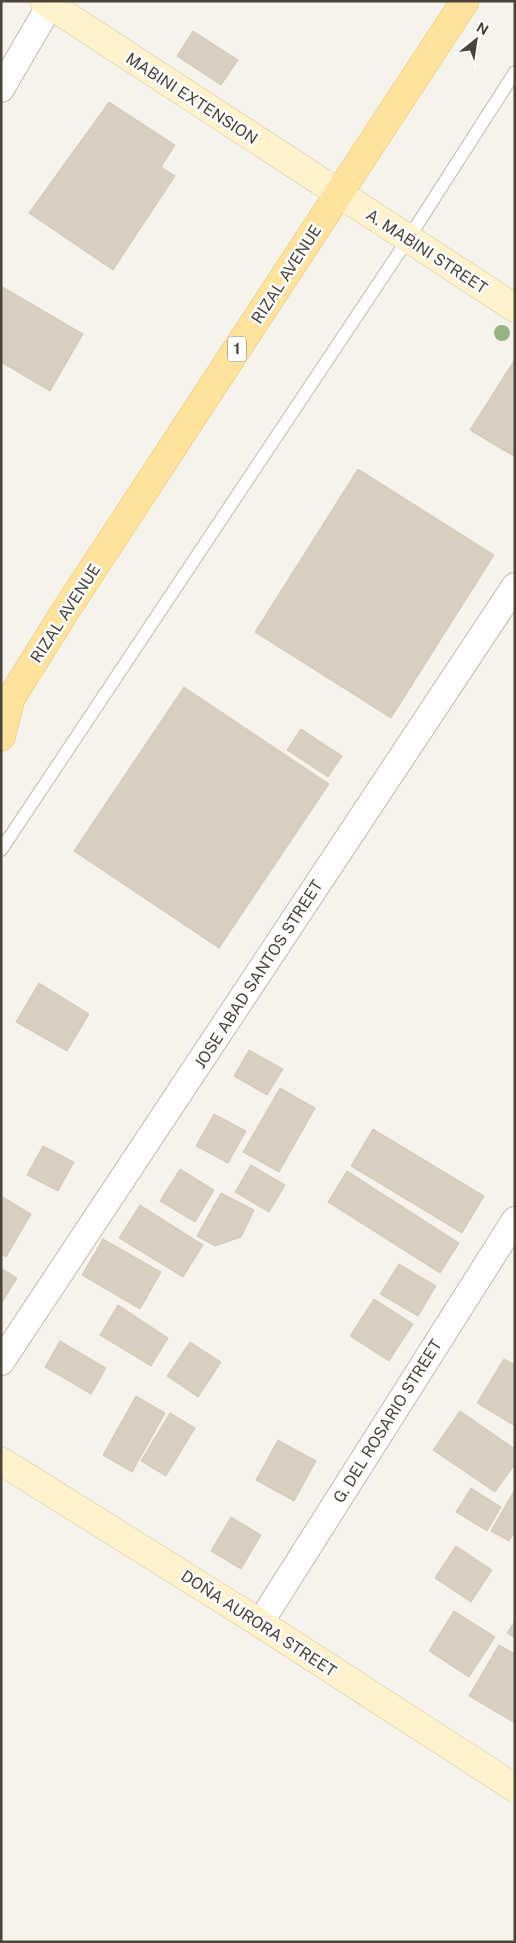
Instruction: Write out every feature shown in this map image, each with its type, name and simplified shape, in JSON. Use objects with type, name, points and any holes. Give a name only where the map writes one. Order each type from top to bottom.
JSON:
[{"type":"main road","name":"RIZAL AVENUE","points":[[1,737],[6,702],[465,1]]},
{"type":"main road","name":"MABINI EXTENSION","points":[[47,3],[339,194]]},
{"type":"main road","name":"A. MABINI STREET","points":[[339,194],[515,308]]},
{"type":"main road","name":"DOÑA AURORA STREET","points":[[1,1461],[260,1623],[515,1788]]},
{"type":"street","points":[[1,89],[47,3]]},
{"type":"street","name":"JOSE ABAD SANTOS STREET","points":[[1,1362],[515,586]]},
{"type":"street","name":"G. DEL ROSARIO STREET","points":[[260,1623],[515,1220]]},
{"type":"lane","points":[[1,850],[408,239],[515,72]]},
{"type":"building","points":[[193,31],[238,60],[221,85],[177,56]]},
{"type":"building","points":[[109,102],[175,145],[161,167],[175,176],[113,270],[29,213]]},
{"type":"building","points":[[1,286],[83,334],[50,391],[1,362]]},
{"type":"building","points":[[515,359],[515,457],[470,430]]},
{"type":"building","points":[[358,469],[494,555],[391,718],[255,632]]},
{"type":"building","points":[[184,687],[329,784],[219,948],[74,851]]},
{"type":"building","points":[[301,729],[342,756],[328,777],[287,750]]},
{"type":"building","points":[[39,983],[89,1014],[67,1051],[16,1022]]},
{"type":"building","points":[[249,1050],[283,1069],[267,1095],[234,1076]]},
{"type":"building","points":[[280,1088],[315,1108],[279,1172],[243,1152]]},
{"type":"building","points":[[214,1114],[246,1131],[228,1163],[196,1146]]},
{"type":"building","points":[[373,1129],[484,1196],[462,1233],[351,1166]]},
{"type":"building","points":[[43,1146],[74,1162],[58,1191],[27,1175]]},
{"type":"building","points":[[251,1165],[285,1185],[269,1212],[235,1192]]},
{"type":"building","points":[[180,1169],[214,1190],[195,1222],[160,1201]]},
{"type":"building","points":[[347,1171],[459,1243],[440,1273],[328,1202]]},
{"type":"building","points":[[221,1193],[254,1210],[241,1237],[215,1246],[197,1236]]},
{"type":"building","points":[[1,1196],[31,1214],[6,1257],[1,1254]]},
{"type":"building","points":[[140,1205],[203,1245],[183,1277],[119,1238]]},
{"type":"building","points":[[103,1239],[161,1272],[140,1309],[82,1275]]},
{"type":"building","points":[[399,1264],[436,1286],[418,1316],[380,1294]]},
{"type":"building","points":[[1,1268],[17,1278],[1,1304]]},
{"type":"building","points":[[374,1299],[413,1324],[389,1361],[350,1336]]},
{"type":"building","points":[[118,1305],[168,1338],[151,1366],[100,1335]]},
{"type":"building","points":[[60,1341],[106,1368],[91,1394],[45,1367]]},
{"type":"building","points":[[190,1342],[221,1362],[198,1397],[167,1376]]},
{"type":"building","points":[[504,1359],[515,1365],[515,1426],[477,1403]]},
{"type":"building","points":[[136,1396],[165,1413],[132,1472],[103,1455]]},
{"type":"building","points":[[460,1411],[515,1449],[515,1464],[495,1492],[433,1450]]},
{"type":"building","points":[[170,1413],[195,1428],[166,1476],[141,1461]]},
{"type":"building","points":[[278,1440],[316,1461],[294,1501],[256,1480]]},
{"type":"building","points":[[471,1488],[501,1507],[487,1531],[456,1512]]},
{"type":"building","points":[[515,1489],[515,1531],[509,1541],[491,1531]]},
{"type":"building","points":[[231,1517],[261,1535],[241,1569],[211,1551]]},
{"type":"building","points":[[456,1546],[492,1570],[471,1602],[435,1578]]},
{"type":"building","points":[[454,1611],[495,1637],[469,1677],[429,1651]]},
{"type":"building","points":[[515,1621],[515,1638],[507,1633]]},
{"type":"building","points":[[499,1645],[515,1654],[515,1723],[469,1696]]}]
